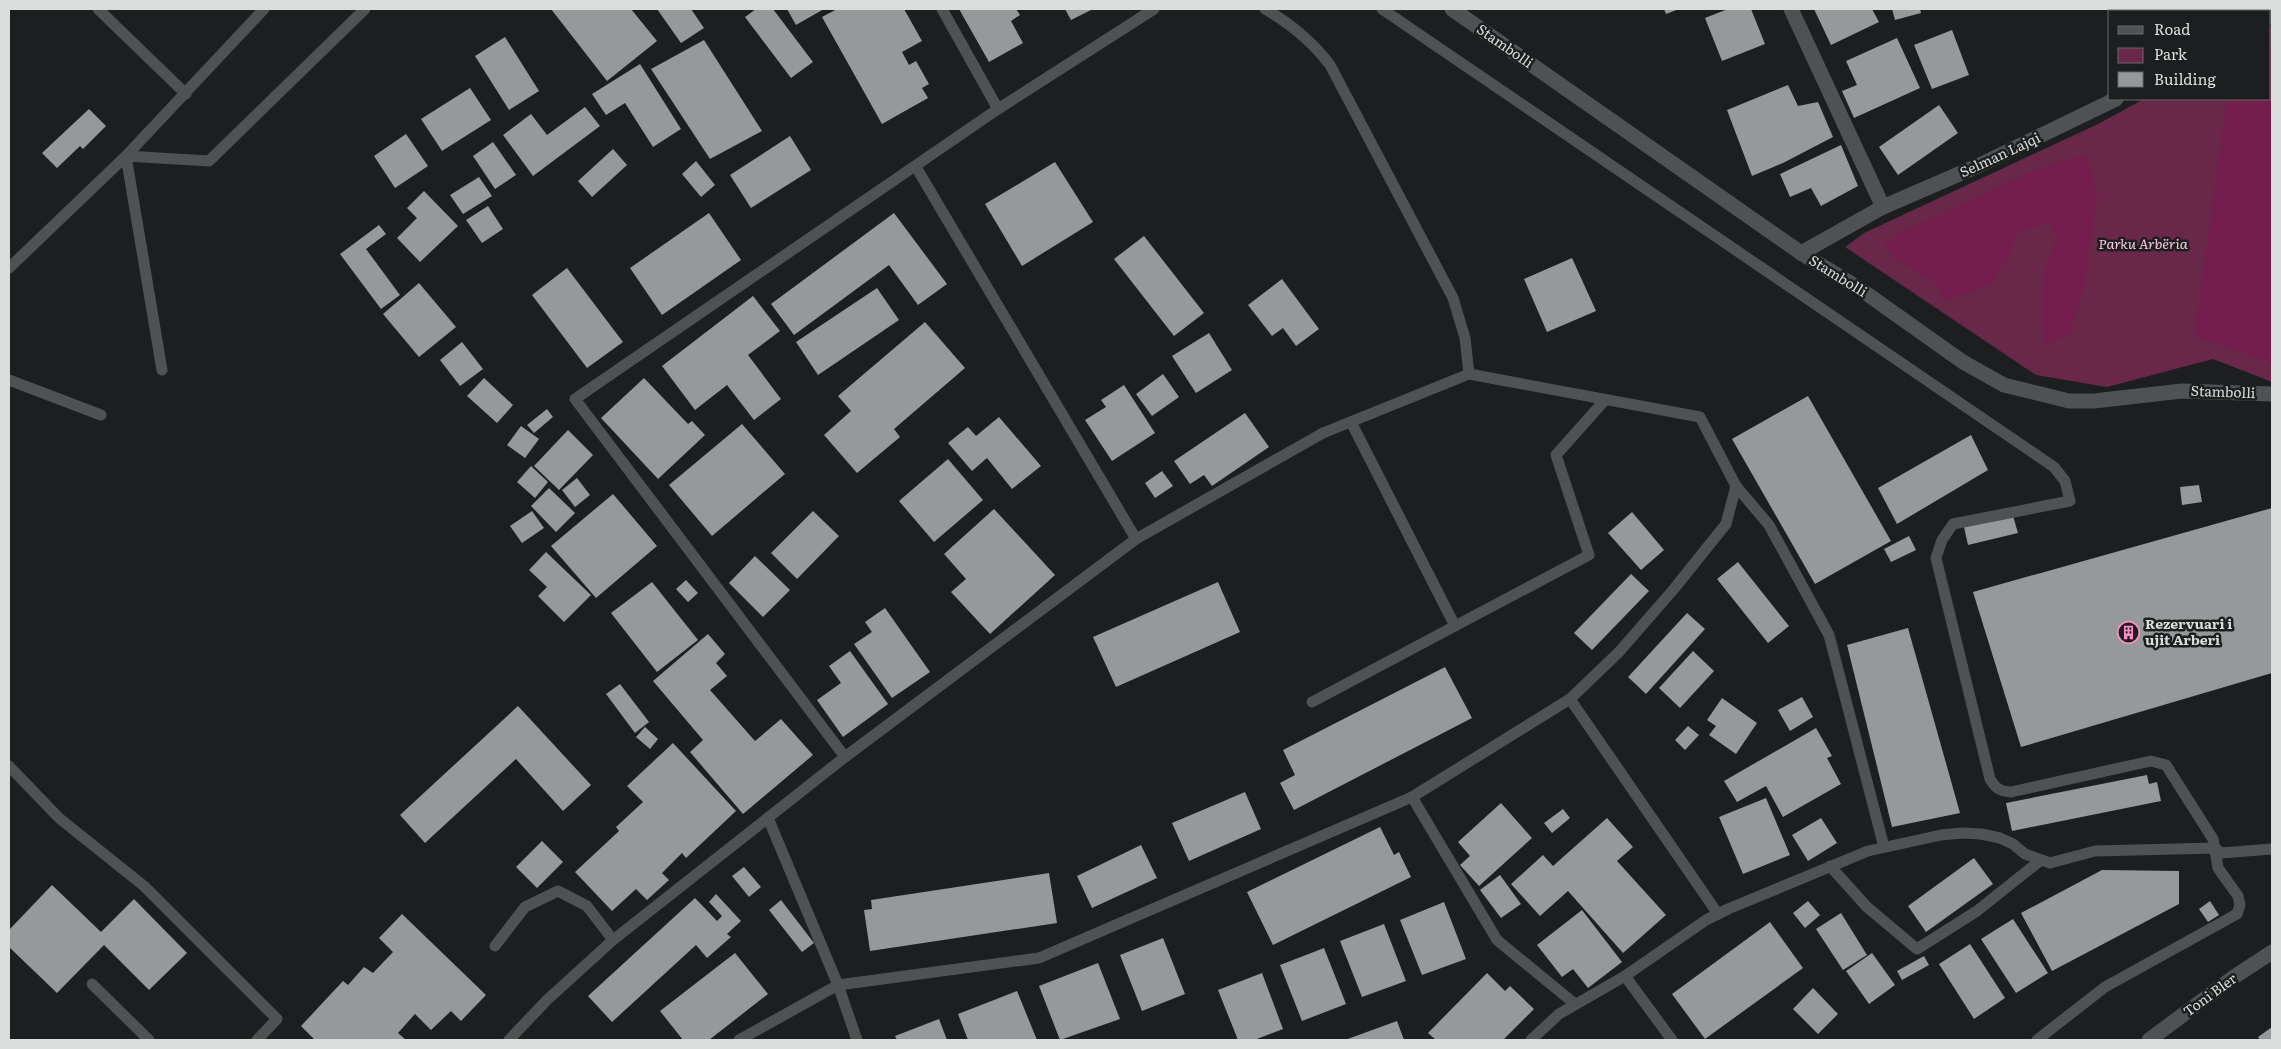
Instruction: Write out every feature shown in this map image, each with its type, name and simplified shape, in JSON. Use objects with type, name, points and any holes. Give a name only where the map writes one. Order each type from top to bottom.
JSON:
[{"type":"street","name":"Stambolli","points":[[1452,9],[1800,253],[1860,289],[1963,362],[2004,385],[2069,401],[2094,401],[2182,390],[2272,394]]},
{"type":"street","points":[[1792,9],[1883,207]]},
{"type":"street","name":"Selman Lajqi","points":[[1800,253],[1883,207],[1990,160],[2114,100]]},
{"type":"street","name":"Toni Bler","points":[[2149,1040],[2234,977],[2272,952]]},
{"type":"lane","points":[[98,9],[186,94]]},
{"type":"lane","points":[[9,268],[126,156],[264,9]]},
{"type":"lane","points":[[126,156],[209,161],[365,9]]},
{"type":"lane","points":[[942,9],[998,109]]},
{"type":"lane","points":[[845,758],[574,399],[916,167],[998,109],[1154,9]]},
{"type":"lane","points":[[1265,9],[1296,28],[1316,47],[1330,66],[1453,298],[1465,338],[1469,374]]},
{"type":"lane","points":[[1382,9],[2054,466],[2065,480],[2070,501],[1953,524],[1942,540],[1936,558],[1990,779],[1994,787],[2001,791],[2011,792],[2151,761],[2166,765],[2213,839],[2218,868],[2238,896],[2240,905],[2237,914],[2105,986],[2037,1040]]},
{"type":"lane","points":[[126,156],[162,370]]},
{"type":"lane","points":[[916,167],[1136,539]]},
{"type":"lane","points":[[509,1040],[547,1000],[613,940],[845,758],[1136,539],[1322,433],[1469,374],[1700,418],[1736,486],[1769,525],[1829,635],[1884,847]]},
{"type":"lane","points":[[9,380],[101,415]]},
{"type":"lane","points":[[1312,702],[1589,556],[1556,455],[1605,400]]},
{"type":"lane","points":[[1351,422],[1446,605],[1455,626]]},
{"type":"lane","points":[[739,1040],[838,985],[1039,958],[1412,796],[1570,699],[1625,645],[1673,590],[1726,524],[1736,486]]},
{"type":"lane","points":[[1570,699],[1718,914]]},
{"type":"lane","points":[[9,766],[59,818],[144,886],[277,1019],[257,1040]]},
{"type":"lane","points":[[1412,796],[1497,940],[1575,1004]]},
{"type":"lane","points":[[768,818],[838,985],[857,1040]]},
{"type":"lane","points":[[1531,1040],[1548,1023],[1575,1004],[1625,976],[1689,931],[1718,914],[1868,851],[1941,835],[1981,834],[2006,841],[2025,854],[2050,863],[2095,851],[2215,848],[2221,853],[2272,849]]},
{"type":"lane","points":[[1830,866],[1867,907],[1917,949],[1978,911],[2041,860]]},
{"type":"lane","points":[[495,946],[525,907],[558,891],[587,906],[613,940]]},
{"type":"lane","points":[[1625,976],[1672,1040]]},
{"type":"lane","points":[[92,984],[149,1040]]},
{"type":"green space","name":"Parku Arbëria","points":[[2271,28],[2272,382],[2213,359],[2107,387],[2036,375],[1845,247],[1864,233],[2098,124],[2142,100],[2271,100]]},
{"type":"shaded area","points":[[2271,48],[2272,363],[2194,336],[2227,100],[2271,100]]},
{"type":"shaded area","points":[[2087,155],[2097,197],[2084,288],[2070,333],[2044,345],[2042,306],[2044,272],[2057,238],[2048,221],[2016,234],[2008,258],[1989,285],[1945,300],[1933,281],[1898,260],[1884,245],[1898,234],[2040,168]]},
{"type":"building","points":[[551,9],[631,9],[657,41],[607,81]]},
{"type":"building","points":[[657,9],[691,9],[704,28],[681,43]]},
{"type":"building","points":[[756,9],[773,9],[813,62],[791,78],[745,17]]},
{"type":"building","points":[[787,9],[824,9],[796,25]]},
{"type":"building","points":[[837,9],[904,9],[922,41],[902,52],[909,65],[916,61],[929,84],[922,88],[928,98],[882,124],[822,17]]},
{"type":"building","points":[[959,9],[1016,9],[1020,15],[1011,21],[1023,43],[989,62]]},
{"type":"building","points":[[1065,9],[1093,9],[1071,20]]},
{"type":"building","points":[[1664,9],[1679,9],[1666,14]]},
{"type":"building","points":[[1728,9],[1751,9],[1765,44],[1722,61],[1705,18]]},
{"type":"building","points":[[1814,9],[1872,9],[1879,22],[1831,45]]},
{"type":"building","points":[[1892,9],[1920,9],[1921,13],[1895,20]]},
{"type":"building","points":[[1952,30],[1969,75],[1932,89],[1914,45]]},
{"type":"building","points":[[505,37],[539,91],[509,110],[475,56]]},
{"type":"building","points":[[1897,38],[1920,88],[1854,118],[1842,91],[1857,85],[1846,61]]},
{"type":"building","points":[[704,40],[762,131],[710,159],[651,69]]},
{"type":"building","points":[[640,64],[681,129],[653,147],[625,103],[606,115],[592,94]]},
{"type":"building","points":[[1788,85],[1798,106],[1818,102],[1833,137],[1783,163],[1752,176],[1727,110]]},
{"type":"building","points":[[470,88],[491,120],[442,151],[421,119]]},
{"type":"building","points":[[1939,105],[1958,133],[1898,175],[1879,147]]},
{"type":"building","points":[[585,107],[600,126],[533,176],[503,135],[531,114],[547,135]]},
{"type":"building","points":[[89,109],[106,126],[83,149],[80,146],[57,168],[42,153]]},
{"type":"building","points":[[406,134],[428,166],[395,188],[374,156]]},
{"type":"building","points":[[790,136],[811,170],[751,208],[730,175]]},
{"type":"building","points":[[493,142],[516,175],[495,189],[473,156]]},
{"type":"building","points":[[1841,145],[1858,186],[1821,206],[1811,188],[1790,197],[1780,174]]},
{"type":"building","points":[[613,149],[627,165],[592,197],[578,181]]},
{"type":"building","points":[[696,161],[715,185],[701,197],[682,174]]},
{"type":"building","points":[[1055,162],[1093,222],[1022,266],[985,204]]},
{"type":"building","points":[[479,177],[492,196],[463,214],[450,195]]},
{"type":"building","points":[[424,191],[458,226],[420,262],[397,238],[417,218],[407,208]]},
{"type":"building","points":[[488,206],[503,229],[482,243],[466,220]]},
{"type":"building","points":[[709,213],[741,260],[662,315],[630,268]]},
{"type":"building","points":[[894,213],[947,284],[918,305],[889,265],[794,335],[771,304]]},
{"type":"building","points":[[379,225],[386,234],[366,249],[400,295],[381,309],[340,254]]},
{"type":"building","points":[[1144,236],[1204,313],[1174,336],[1114,259]]},
{"type":"building","points":[[1572,258],[1596,311],[1547,332],[1524,279]]},
{"type":"building","points":[[567,268],[623,342],[587,368],[532,295]]},
{"type":"building","points":[[1282,279],[1319,329],[1296,346],[1283,328],[1272,336],[1248,305]]},
{"type":"building","points":[[419,283],[456,327],[419,357],[383,314]]},
{"type":"building","points":[[877,288],[899,320],[818,375],[796,342]]},
{"type":"building","points":[[753,296],[780,331],[748,355],[781,399],[754,420],[727,385],[695,410],[662,366]]},
{"type":"building","points":[[925,322],[965,368],[894,429],[900,437],[857,473],[824,435],[851,411],[838,396]]},
{"type":"building","points":[[1209,333],[1232,370],[1196,393],[1172,356]]},
{"type":"building","points":[[462,342],[483,369],[460,386],[440,360]]},
{"type":"building","points":[[1163,374],[1179,397],[1152,416],[1136,394]]},
{"type":"building","points":[[484,378],[513,405],[497,423],[467,396]]},
{"type":"building","points":[[644,378],[688,424],[692,421],[705,435],[658,479],[601,418]]},
{"type":"building","points":[[1124,385],[1155,433],[1112,461],[1085,420],[1106,407],[1101,400]]},
{"type":"building","points":[[1808,396],[1891,541],[1815,584],[1732,439]]},
{"type":"building","points":[[547,409],[553,417],[534,433],[527,425]]},
{"type":"building","points":[[1245,413],[1269,447],[1212,486],[1204,475],[1190,484],[1174,461]]},
{"type":"building","points":[[999,417],[1041,466],[1012,489],[987,458],[972,471],[948,443],[968,427],[976,436]]},
{"type":"building","points":[[742,424],[785,474],[712,536],[669,485]]},
{"type":"building","points":[[521,426],[539,439],[525,458],[507,445]]},
{"type":"building","points":[[568,430],[593,455],[559,490],[534,466]]},
{"type":"building","points":[[1971,435],[1988,470],[1897,524],[1878,488]]},
{"type":"building","points":[[948,459],[983,500],[934,542],[899,501]]},
{"type":"building","points":[[531,466],[548,482],[535,498],[517,482]]},
{"type":"building","points":[[1162,471],[1173,486],[1155,498],[1145,483]]},
{"type":"building","points":[[577,478],[590,495],[575,507],[562,490]]},
{"type":"building","points":[[2199,485],[2202,502],[2182,505],[2180,487]]},
{"type":"building","points":[[549,488],[575,513],[556,532],[531,506]]},
{"type":"building","points":[[613,494],[657,546],[596,598],[551,546]]},
{"type":"building","name":"Rezervuari i ujit Arberi","points":[[2272,508],[2272,673],[2021,747],[1973,592]]},
{"type":"building","points":[[994,509],[1055,575],[990,634],[951,592],[966,579],[944,554]]},
{"type":"building","points":[[532,511],[544,528],[522,543],[510,526]]},
{"type":"building","points":[[813,511],[839,536],[797,579],[771,553]]},
{"type":"building","points":[[1632,512],[1664,550],[1641,570],[1608,533]]},
{"type":"building","points":[[2013,516],[2018,533],[1968,545],[1964,527]]},
{"type":"building","points":[[1909,536],[1916,550],[1891,562],[1884,549]]},
{"type":"building","points":[[546,552],[591,595],[564,622],[538,596],[547,587],[529,570]]},
{"type":"building","points":[[755,556],[790,590],[763,617],[729,583]]},
{"type":"building","points":[[1738,562],[1789,626],[1768,643],[1717,579]]},
{"type":"building","points":[[1631,574],[1649,591],[1592,650],[1574,633]]},
{"type":"building","points":[[686,580],[698,593],[688,602],[676,589]]},
{"type":"building","points":[[652,582],[698,640],[657,672],[611,613]]},
{"type":"building","points":[[1218,582],[1240,632],[1116,687],[1093,637]]},
{"type":"building","points":[[885,608],[930,672],[892,698],[854,644],[872,632],[865,622]]},
{"type":"building","points":[[1687,613],[1705,629],[1646,694],[1628,677]]},
{"type":"building","points":[[1908,628],[1960,813],[1892,827],[1847,645]]},
{"type":"building","points":[[708,634],[725,654],[716,663],[727,676],[710,690],[755,741],[781,719],[813,755],[743,814],[690,752],[703,740],[653,681]]},
{"type":"building","points":[[850,651],[888,704],[843,737],[817,700],[841,683],[829,666]]},
{"type":"building","points":[[1693,651],[1714,671],[1680,708],[1659,688]]},
{"type":"building","points":[[1445,667],[1472,718],[1294,810],[1280,783],[1295,775],[1283,750]]},
{"type":"building","points":[[620,684],[649,722],[635,733],[606,694]]},
{"type":"building","points":[[1802,697],[1813,717],[1790,731],[1778,710]]},
{"type":"building","points":[[1722,698],[1757,723],[1736,754],[1709,735],[1716,726],[1707,720]]},
{"type":"building","points":[[518,706],[591,785],[563,811],[516,759],[425,843],[400,815]]},
{"type":"building","points":[[1688,726],[1699,735],[1685,750],[1675,740]]},
{"type":"building","points":[[645,727],[658,739],[650,749],[636,737]]},
{"type":"building","points":[[1816,728],[1832,756],[1827,758],[1841,784],[1783,817],[1766,786],[1737,802],[1724,781]]},
{"type":"building","points":[[673,743],[736,811],[686,858],[682,853],[662,873],[669,880],[647,900],[636,889],[612,911],[575,872],[619,831],[616,827],[643,802],[627,786]]},
{"type":"building","points":[[2147,775],[2149,784],[2157,782],[2161,801],[2012,831],[2006,803]]},
{"type":"building","points":[[1245,792],[1261,829],[1189,861],[1172,823]]},
{"type":"building","points":[[1766,798],[1790,855],[1743,874],[1719,817]]},
{"type":"building","points":[[1501,803],[1532,838],[1479,886],[1460,865],[1470,856],[1458,842]]},
{"type":"building","points":[[1563,809],[1570,818],[1552,833],[1544,823]]},
{"type":"building","points":[[1607,818],[1633,847],[1617,861],[1666,915],[1623,953],[1568,891],[1540,916],[1511,884],[1543,855],[1553,866]]},
{"type":"building","points":[[1821,818],[1837,843],[1808,861],[1792,835]]},
{"type":"building","points":[[1380,827],[1394,855],[1399,852],[1411,877],[1273,945],[1247,892]]},
{"type":"building","points":[[542,841],[563,862],[537,888],[516,867]]},
{"type":"building","points":[[1141,845],[1157,878],[1092,908],[1077,876]]},
{"type":"building","points":[[1974,858],[1993,884],[1926,932],[1908,906]]},
{"type":"building","points":[[744,867],[761,887],[749,897],[732,876]]},
{"type":"building","points":[[2102,870],[2179,871],[2179,904],[2052,971],[2021,913]]},
{"type":"building","points":[[1049,873],[1057,923],[870,951],[864,910],[872,909],[871,900]]},
{"type":"building","points":[[1500,875],[1521,904],[1501,918],[1480,890]]},
{"type":"building","points":[[52,885],[101,932],[134,899],[187,953],[149,990],[104,945],[57,993],[9,947],[9,930]]},
{"type":"building","points":[[716,894],[741,921],[727,934],[731,937],[707,958],[696,945],[612,1022],[588,996],[695,898],[717,921],[722,916],[709,902]]},
{"type":"building","points":[[781,900],[814,943],[802,952],[769,910]]},
{"type":"building","points":[[1808,901],[1820,915],[1805,928],[1793,913]]},
{"type":"building","points":[[2210,901],[2219,915],[2208,922],[2199,909]]},
{"type":"building","points":[[1444,902],[1466,959],[1422,975],[1400,920]]},
{"type":"building","points":[[1582,910],[1622,962],[1588,988],[1573,969],[1562,977],[1537,945]]},
{"type":"building","points":[[1841,913],[1867,955],[1843,970],[1816,929]]},
{"type":"building","points":[[402,914],[486,995],[461,1021],[451,1011],[431,1030],[415,1014],[398,1033],[406,1040],[315,1040],[301,1026],[343,981],[348,985],[364,967],[373,973],[393,952],[379,938]]},
{"type":"building","points":[[2013,919],[2048,973],[2016,993],[1981,939]]},
{"type":"building","points":[[1770,922],[1803,968],[1705,1039],[1672,994]]},
{"type":"building","points":[[1384,924],[1406,981],[1362,997],[1340,941]]},
{"type":"building","points":[[1163,938],[1185,994],[1142,1011],[1120,955]]},
{"type":"building","points":[[1970,944],[2005,998],[1974,1019],[1939,964]]},
{"type":"building","points":[[1324,948],[1346,1004],[1302,1021],[1280,965]]},
{"type":"building","points":[[735,953],[768,994],[709,1040],[683,1040],[660,1011]]},
{"type":"building","points":[[1872,953],[1895,985],[1869,1004],[1846,971]]},
{"type":"building","points":[[1924,956],[1929,965],[1902,980],[1897,971]]},
{"type":"building","points":[[1098,963],[1120,1019],[1060,1040],[1039,986]]},
{"type":"building","points":[[1262,973],[1283,1029],[1254,1040],[1238,1040],[1218,990]]},
{"type":"building","points":[[1487,973],[1505,991],[1510,986],[1534,1009],[1503,1040],[1436,1040],[1428,1033]]},
{"type":"building","points":[[1813,988],[1838,1014],[1818,1034],[1793,1009]]},
{"type":"building","points":[[1017,991],[1037,1040],[968,1040],[958,1014]]},
{"type":"building","points":[[939,1019],[947,1040],[897,1040],[895,1036]]},
{"type":"building","points":[[1397,1021],[1404,1040],[1345,1040]]},
{"type":"building","points":[[2272,1027],[2272,1040],[2260,1040],[2258,1037]]},
{"type":"place","name":"Rezervuari i ujit Arberi","points":[[2129,632]]}]
